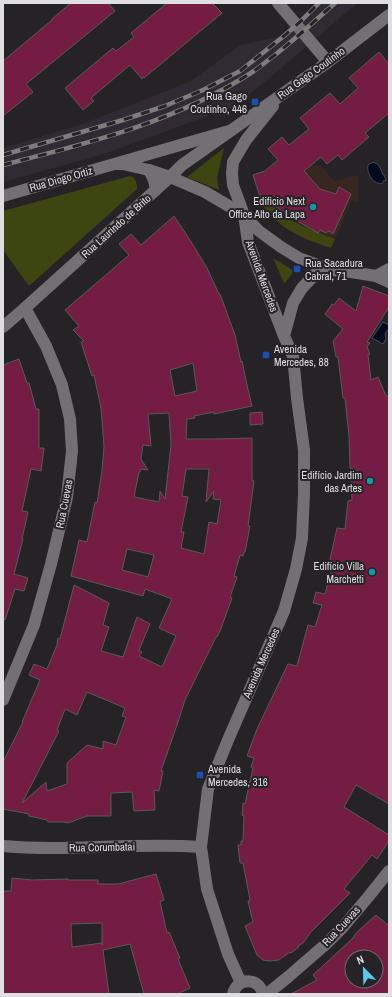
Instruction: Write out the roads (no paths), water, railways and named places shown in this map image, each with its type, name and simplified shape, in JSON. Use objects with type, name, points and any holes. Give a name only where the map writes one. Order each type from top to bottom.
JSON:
[{"type":"street","points":[[278,3],[328,62]]},
{"type":"street","name":"Rua Gago Coutinho","points":[[232,130],[328,62],[389,15]]},
{"type":"street","points":[[244,215],[233,185],[232,173],[234,162],[246,140],[284,93]]},
{"type":"street","name":"Rua Diogo Ortiz","points":[[3,196],[232,130]]},
{"type":"street","name":"Rua Laurindo de Brito","points":[[3,327],[156,190],[174,179],[182,165],[232,130]]},
{"type":"street","name":"Rua Diogo Ortiz","points":[[118,163],[149,170],[174,179]]},
{"type":"street","points":[[149,170],[154,180],[156,190]]},
{"type":"street","name":"Avenida Mercedes","points":[[174,179],[205,192],[244,215],[259,232],[281,248],[299,258],[322,267],[302,288],[293,303],[284,336]]},
{"type":"street","name":"Avenida Mercedes","points":[[241,982],[228,954],[207,889],[201,847],[208,789],[284,611],[296,569],[302,538],[304,492],[304,450],[293,356],[248,242],[244,215]]},
{"type":"street","points":[[322,267],[332,270],[376,276],[389,282]]},
{"type":"street","points":[[376,276],[389,269]]},
{"type":"street","name":"Rua Cuevas","points":[[3,700],[34,625],[47,579],[67,497],[72,451],[70,419],[62,385],[46,346],[25,308]]},
{"type":"street","name":"Rua Corumbatai","points":[[3,846],[46,848],[176,845],[201,847]]},
{"type":"street","name":"Rua Cuevas","points":[[263,991],[288,977],[326,944],[343,927],[389,871]]},
{"type":"street","points":[[233,994],[236,986],[241,982],[247,981],[253,982],[263,991]]},
{"type":"water","points":[[373,162],[378,165],[384,175],[386,180],[383,181],[383,183],[377,183],[369,175],[368,165]]},
{"type":"water","points":[[383,322],[389,325],[389,328],[385,334],[386,339],[383,344],[372,338]]},
{"type":"railway","points":[[3,155],[123,120],[165,106],[203,90],[240,71],[284,36],[319,3]]},
{"type":"railway","points":[[3,165],[101,139],[164,117],[195,104],[254,71],[275,55],[335,3]]},
{"type":"place","name":"Rua Gago Coutinho, 446","points":[[255,102]]},
{"type":"place","name":"Edificio Next Office Alto da Lapa","points":[[313,207]]},
{"type":"place","name":"Rua Sacadura Cabral, 71","points":[[297,269]]},
{"type":"place","name":"Avenida Mercedes, 88","points":[[266,355]]},
{"type":"place","name":"Edifício Jardim das Artes","points":[[370,481]]},
{"type":"place","name":"Edifício Villa Marchetti","points":[[372,572]]},
{"type":"place","name":"Avenida Mercedes, 316","points":[[200,775]]}]
